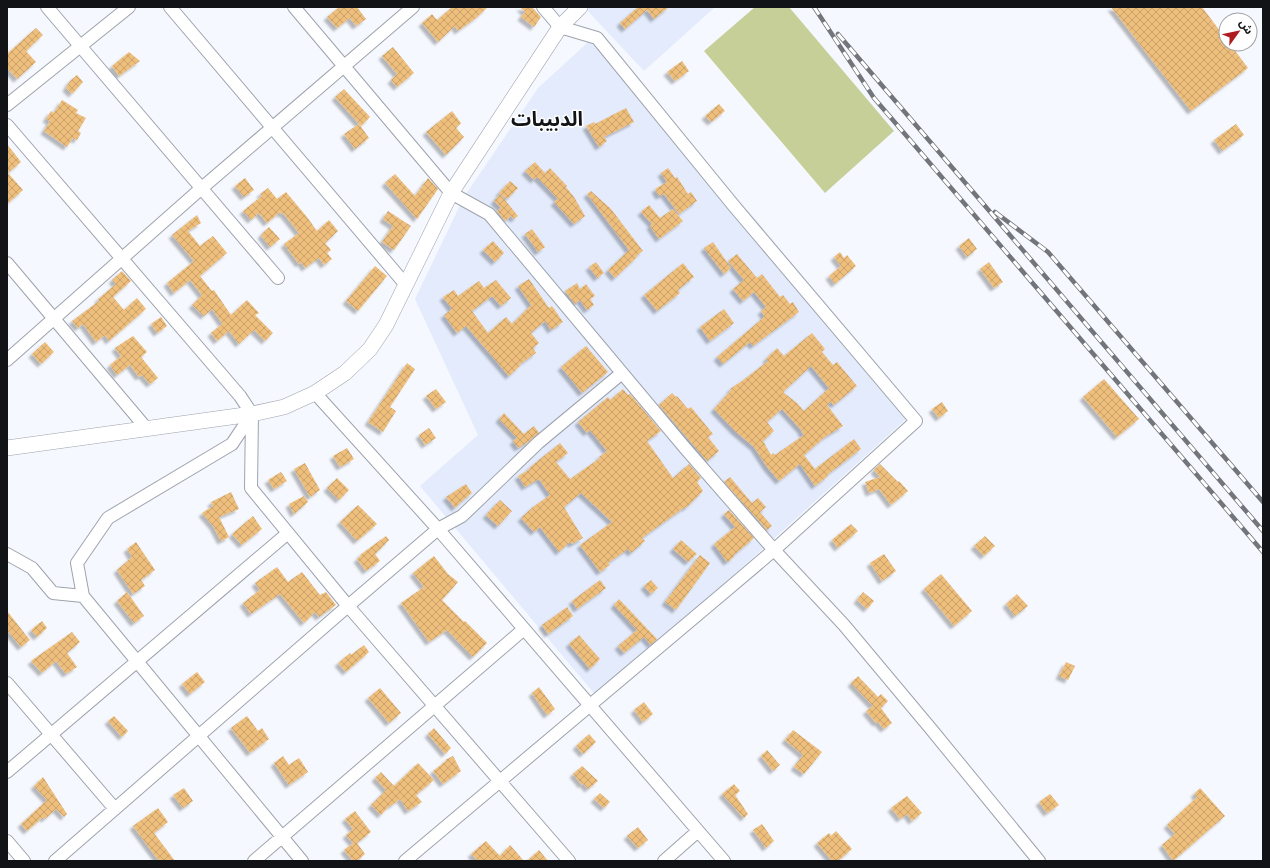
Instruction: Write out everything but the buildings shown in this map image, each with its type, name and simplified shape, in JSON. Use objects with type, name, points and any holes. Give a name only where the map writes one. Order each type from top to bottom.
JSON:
[{"type":"main road","points":[[7,448],[252,414],[284,408],[315,393],[345,373],[370,349],[386,325],[451,193],[560,27],[580,7]]},
{"type":"street","points":[[47,7],[278,278]]},
{"type":"street","points":[[7,105],[129,7]]},
{"type":"street","points":[[170,7],[406,285]]},
{"type":"street","points":[[294,7],[451,193],[489,214],[622,373],[774,550],[844,625],[1039,861]]},
{"type":"street","points":[[7,360],[202,188],[413,7]]},
{"type":"street","points":[[405,861],[590,707],[774,550],[916,421],[734,206],[597,38],[560,27],[543,7]]},
{"type":"street","points":[[7,125],[240,396],[252,414],[251,488],[348,606],[435,705],[568,861]]},
{"type":"street","points":[[7,263],[147,429]]},
{"type":"street","points":[[55,861],[438,529],[462,516],[539,442],[622,373]]},
{"type":"street","points":[[315,393],[438,529],[724,861]]},
{"type":"street","points":[[252,414],[232,444],[108,518],[77,563],[83,596],[302,861]]},
{"type":"street","points":[[7,772],[288,533]]},
{"type":"street","points":[[7,554],[32,568],[53,593],[83,596]]},
{"type":"street","points":[[254,861],[524,629]]},
{"type":"street","points":[[7,683],[115,809]]},
{"type":"street","points":[[664,861],[698,831]]},
{"type":"street","points":[[7,841],[24,861]]},
{"type":"shaded area","points":[[584,7],[715,7],[644,71]]},
{"type":"shaded area","points":[[598,33],[916,410],[598,698],[420,486],[478,435],[415,299],[464,197],[538,88]]},
{"type":"green space","points":[[755,7],[789,7],[894,131],[825,193],[704,51]]},
{"type":"railway","points":[[814,7],[874,98],[1263,552]]},
{"type":"railway","points":[[838,34],[1263,531]]},
{"type":"railway","points":[[995,212],[1048,252],[1263,502]]},
{"type":"district","name":"الدبيبات","points":[[547,119]]}]
